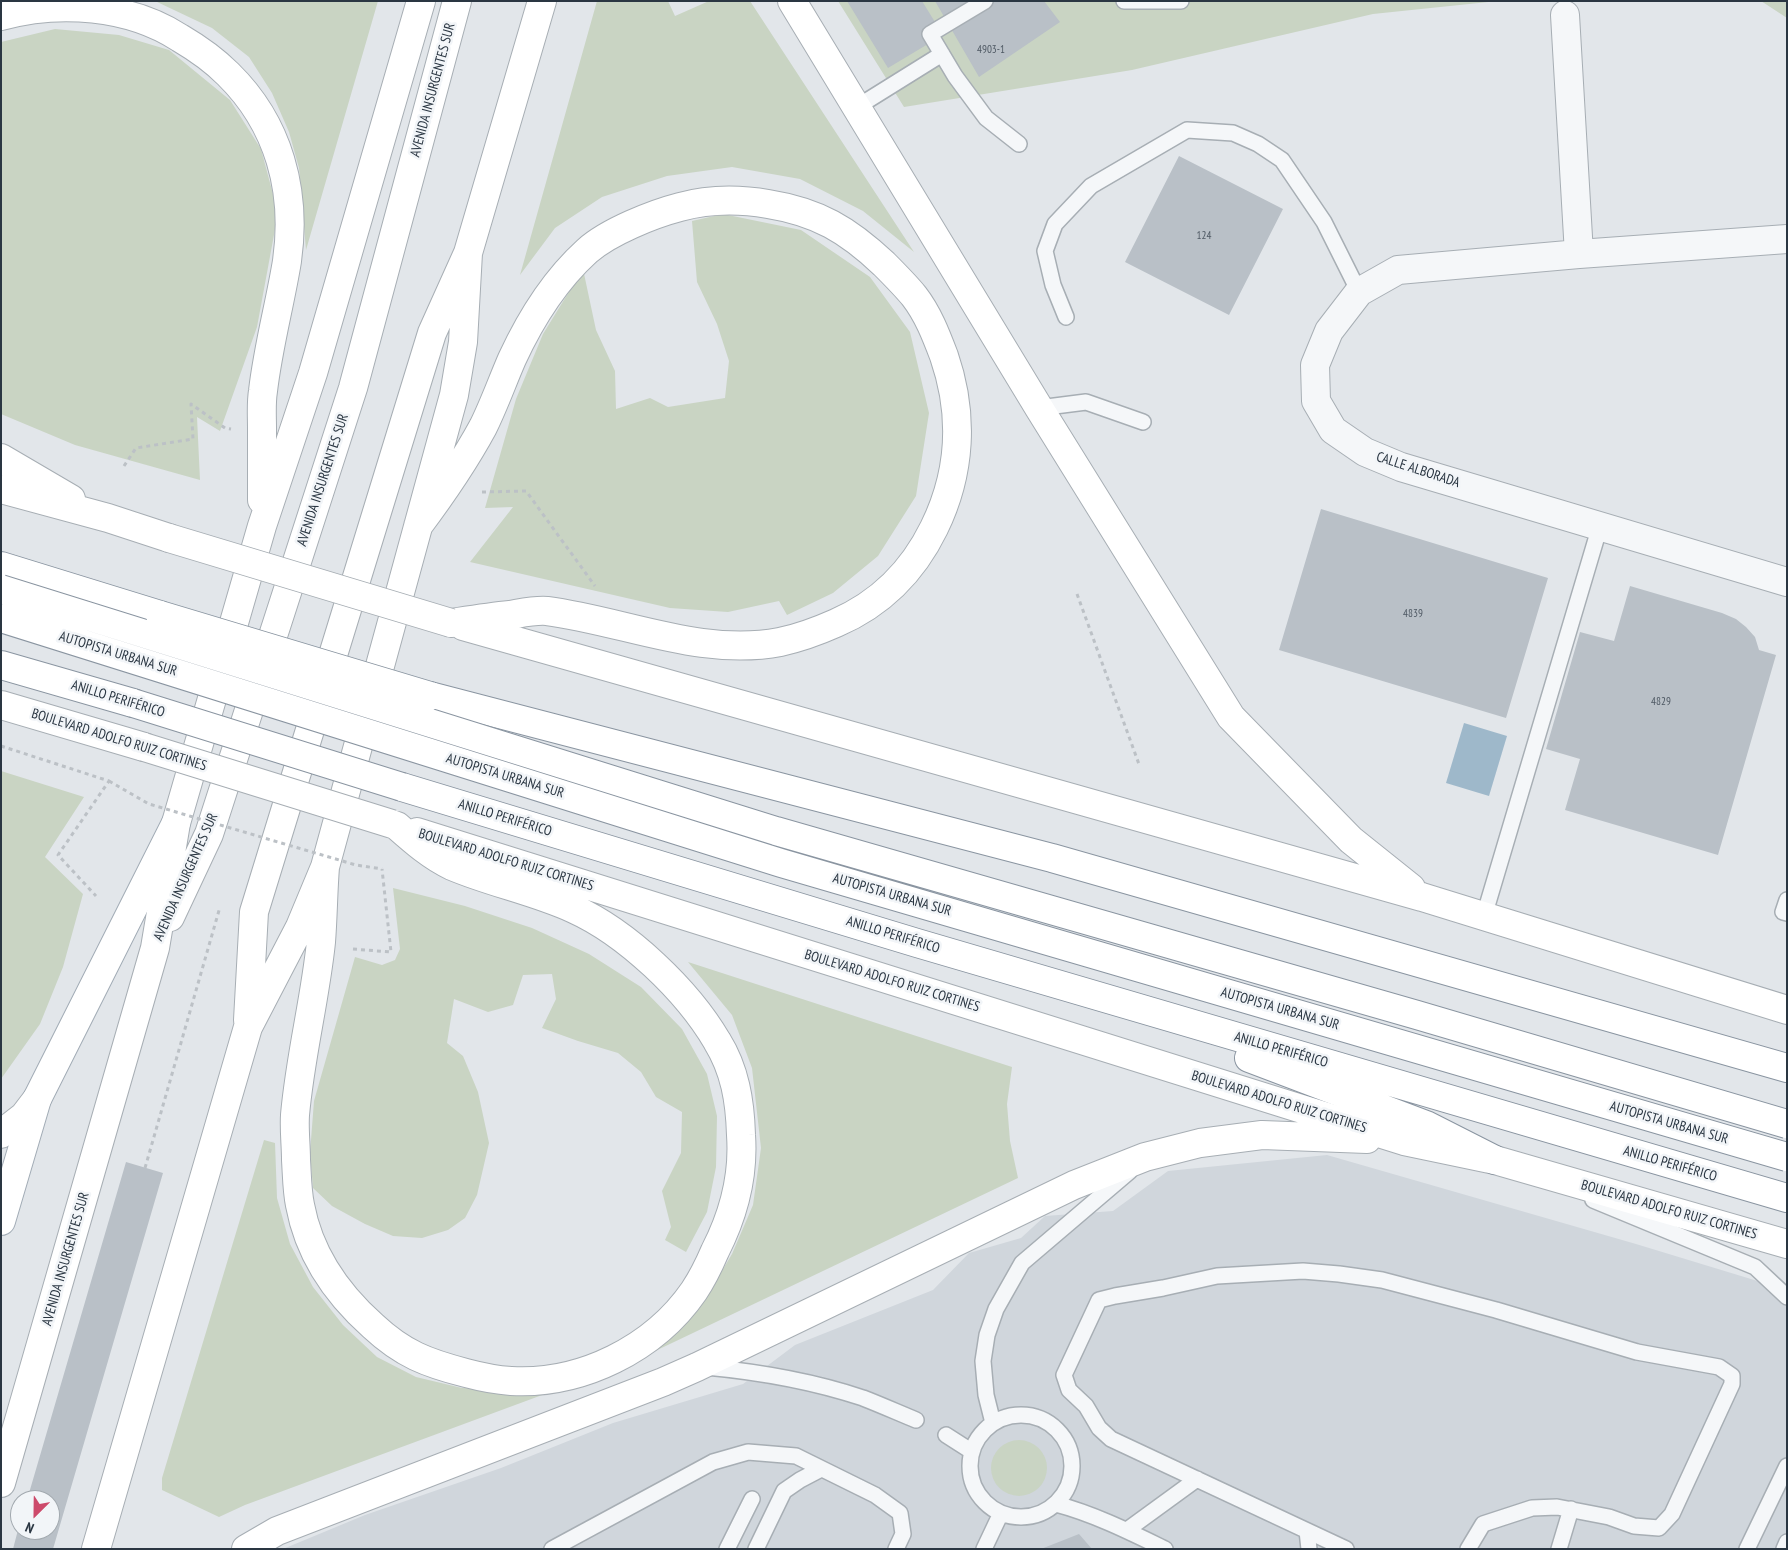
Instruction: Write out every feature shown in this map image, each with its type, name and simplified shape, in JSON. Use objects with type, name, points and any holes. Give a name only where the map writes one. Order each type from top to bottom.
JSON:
[{"type":"main road","name":"AVENIDA INSURGENTES SUR","points":[[1,1483],[155,948],[176,823],[262,526],[313,372],[421,1]]},
{"type":"main road","name":"AVENIDA INSURGENTES SUR","points":[[155,948],[208,834],[353,388],[457,1]]},
{"type":"main road","points":[[248,1027],[254,912],[432,333],[468,253],[542,1]]},
{"type":"main road","points":[[792,1],[1039,408],[1230,717],[1350,840],[1422,897]]},
{"type":"main road","points":[[1,16],[36,9],[61,7],[116,11],[146,21],[203,52],[228,74],[250,99],[267,128],[278,150],[285,174],[289,199],[290,230],[286,267],[262,392],[262,526]]},
{"type":"main road","points":[[418,526],[444,492],[467,456],[484,425],[511,361],[527,331],[544,302],[566,274],[590,248],[639,221],[668,210],[698,202],[737,201],[790,208],[822,218],[848,234],[871,252],[915,297],[937,337],[948,367],[958,420],[958,440],[954,469],[947,497],[928,541],[912,565],[893,587],[867,606],[840,621],[810,633],[779,642],[727,645],[689,642],[592,619],[542,610],[451,623]]},
{"type":"main road","points":[[96,1549],[248,1027],[300,927],[325,867],[454,395],[464,342],[468,253]]},
{"type":"main road","points":[[1,458],[108,518]]},
{"type":"main road","points":[[1,489],[108,518],[451,623],[1422,897],[1787,1010]]},
{"type":"main road","points":[[1,566],[430,696],[1052,858],[1787,1068]]},
{"type":"main road","name":"AUTOPISTA URBANA SUR","points":[[1,589],[776,831],[1427,1018],[1787,1124]]},
{"type":"main road","name":"AUTOPISTA URBANA SUR","points":[[1,618],[781,863],[1787,1158]]},
{"type":"main road","name":"ANILLO PERIFÉRICO","points":[[1,664],[133,703],[402,788],[917,943],[1787,1198]]},
{"type":"main road","name":"BOULEVARD ADOLFO RUIZ CORTINES","points":[[1,705],[144,747],[1404,1141],[1495,1160],[1787,1244]]},
{"type":"main road","points":[[1,1221],[37,1099],[176,823]]},
{"type":"main road","points":[[325,867],[321,942],[295,1117],[299,1203],[306,1231],[318,1258],[329,1276],[355,1309],[389,1340],[411,1355],[437,1366],[489,1379],[514,1381],[567,1376],[593,1368],[640,1344],[661,1328],[693,1292],[705,1273],[725,1232],[733,1210],[739,1187],[742,1156],[740,1104],[729,1064],[717,1039],[676,987],[649,960],[625,940],[600,923],[573,909],[450,865],[420,846],[394,825]]},
{"type":"main road","points":[[917,943],[1311,1080],[1426,1125],[1495,1160]]},
{"type":"main road","points":[[1659,1032],[1707,1030],[1787,1049]]},
{"type":"main road","points":[[1,1134],[24,1116],[37,1099]]},
{"type":"main road","points":[[246,1549],[277,1531],[663,1382],[1074,1185],[1145,1157],[1200,1143],[1262,1135],[1404,1141]]},
{"type":"street","points":[[1564,15],[1579,254]]},
{"type":"street","name":"CALLE ALBORADA","points":[[1787,238],[1398,270],[1358,292],[1329,331],[1315,365],[1316,401],[1333,430],[1365,452],[1401,467],[1787,582]]},
{"type":"lane","points":[[985,1],[930,34],[955,76],[986,118],[1020,144]]},
{"type":"lane","points":[[1124,1],[1181,1]]},
{"type":"lane","points":[[857,107],[942,54]]},
{"type":"lane","points":[[1066,317],[1053,285],[1045,251],[1056,224],[1091,186],[1187,130],[1233,133],[1258,144],[1282,160],[1324,222],[1358,292]]},
{"type":"lane","points":[[1039,408],[1086,402],[1144,422]]},
{"type":"lane","points":[[1484,916],[1600,526]]},
{"type":"lane","points":[[993,1423],[986,1395],[983,1361],[987,1334],[996,1309],[1022,1263],[1145,1157]]},
{"type":"lane","points":[[1495,1160],[1755,1267],[1787,1297]]},
{"type":"lane","points":[[1346,1549],[1110,1440],[1099,1428],[1086,1406],[1069,1390],[1064,1375],[1099,1300],[1217,1276],[1304,1271],[1382,1280],[1496,1310],[1637,1352],[1719,1367],[1732,1376],[1732,1384],[1672,1514],[1659,1528],[1634,1526],[1610,1517],[1571,1509],[1557,1507],[1532,1508],[1483,1524],[1468,1549]]},
{"type":"lane","points":[[697,1367],[754,1371],[809,1382],[864,1399],[916,1420]]},
{"type":"lane","points":[[1022,1414],[1037,1417],[1050,1424],[1062,1434],[1069,1448],[1073,1463],[1071,1478],[1066,1492],[1056,1504],[1044,1512],[1030,1517],[1015,1517],[1001,1513],[985,1503],[974,1488],[969,1470],[971,1450],[983,1430],[993,1423],[1007,1416],[1022,1414]]},
{"type":"lane","points":[[946,1436],[971,1450]]},
{"type":"lane","points":[[552,1549],[713,1462],[748,1452],[796,1456],[875,1495],[900,1513],[903,1534],[896,1549]]},
{"type":"lane","points":[[1747,1549],[1787,1466]]},
{"type":"lane","points":[[756,1549],[784,1491],[821,1469]]},
{"type":"lane","points":[[1127,1530],[1197,1479]]},
{"type":"lane","points":[[727,1549],[752,1499]]},
{"type":"lane","points":[[1056,1504],[1076,1509],[1127,1530],[1165,1549]]},
{"type":"lane","points":[[1559,1549],[1571,1509]]},
{"type":"lane","points":[[984,1549],[1001,1513]]},
{"type":"lane","points":[[1307,1530],[1309,1549]]},
{"type":"lane","points":[[1784,1549],[1787,1542]]},
{"type":"path","points":[[124,466],[136,448],[193,439],[190,404],[226,428]]},
{"type":"path","points":[[480,492],[526,492],[598,591]]},
{"type":"path","points":[[1077,594],[1140,767]]},
{"type":"path","points":[[1,746],[109,781],[149,804],[356,865],[382,869],[391,952],[360,950]]},
{"type":"path","points":[[96,896],[58,855],[109,781]]},
{"type":"path","points":[[240,841],[243,832]]},
{"type":"path","points":[[144,1168],[221,906]]},
{"type":"shaded area","points":[[1327,1155],[1636,1244],[1787,1290],[1787,1549],[283,1549],[365,1515],[501,1468],[613,1423],[743,1384],[795,1345],[933,1290],[969,1253],[1021,1238],[1045,1216],[1113,1211],[1168,1171]]},
{"type":"green space","points":[[155,1],[378,1],[306,250],[299,168],[289,132],[272,93],[249,57],[212,28]]},
{"type":"green space","points":[[597,1],[668,1],[675,16],[709,1],[750,1],[914,252],[863,211],[800,179],[732,167],[667,176],[602,197],[555,228],[520,275]]},
{"type":"green space","points":[[838,1],[1498,1],[1373,14],[1132,70],[904,107]]},
{"type":"green space","points":[[1761,1],[1787,1],[1787,18]]},
{"type":"green space","points":[[55,29],[119,35],[169,50],[230,100],[261,149],[278,213],[257,327],[220,431],[197,417],[200,480],[75,445],[1,414],[1,42]]},
{"type":"green space","points":[[723,214],[801,230],[870,277],[910,332],[929,413],[916,496],[878,556],[833,593],[787,615],[779,601],[728,612],[670,608],[470,562],[513,507],[485,508],[516,399],[543,334],[583,269],[596,330],[615,371],[616,409],[650,398],[668,407],[725,398],[729,361],[717,324],[697,282],[692,221]]},
{"type":"green space","points":[[1,771],[84,797],[45,857],[83,894],[63,967],[40,1024],[1,1079]]},
{"type":"green space","points":[[393,888],[465,906],[532,928],[589,954],[641,987],[682,1029],[707,1074],[717,1116],[716,1167],[707,1212],[686,1252],[665,1240],[671,1227],[662,1191],[681,1153],[682,1112],[656,1097],[641,1072],[618,1053],[542,1028],[556,999],[552,974],[523,975],[513,1005],[488,1012],[454,999],[447,1043],[463,1056],[478,1092],[489,1143],[477,1195],[465,1218],[448,1230],[422,1238],[393,1236],[365,1224],[332,1206],[313,1188],[310,1153],[314,1101],[355,957],[382,965],[395,960],[400,949]]},
{"type":"green space","points":[[688,962],[1012,1067],[1007,1104],[1010,1141],[1018,1178],[651,1353],[699,1309],[732,1254],[753,1205],[761,1148],[752,1068],[732,1015]]},
{"type":"green space","points":[[264,1140],[275,1143],[277,1198],[290,1244],[313,1287],[343,1325],[377,1357],[416,1377],[462,1388],[516,1390],[580,1381],[245,1505],[219,1517],[162,1490],[162,1478]]},
{"type":"green space","points":[[1013,1440],[1025,1440],[1035,1444],[1043,1452],[1047,1468],[1043,1484],[1035,1492],[1025,1496],[1013,1496],[1003,1492],[995,1484],[991,1474],[991,1462],[995,1452],[1003,1444]]},
{"type":"water","points":[[1464,723],[1507,736],[1489,796],[1446,783]]},
{"type":"building","points":[[847,1],[922,1],[943,35],[888,68]]},
{"type":"building","points":[[935,1],[1044,1],[1060,22],[979,77]]},
{"type":"building","points":[[1179,156],[1283,209],[1229,315],[1125,262]]},
{"type":"building","points":[[1321,509],[1548,578],[1506,718],[1279,650]]},
{"type":"building","points":[[1630,586],[1722,613],[1736,619],[1755,637],[1759,650],[1776,655],[1718,855],[1565,810],[1580,759],[1546,749],[1580,632],[1614,641]]},
{"type":"building","points":[[126,1162],[163,1173],[60,1525],[60,1490],[30,1490]]},
{"type":"building","points":[[1079,1534],[1092,1549],[1041,1549]]},
{"type":"building","points":[[15,1540],[56,1540],[53,1549],[13,1549]]}]
